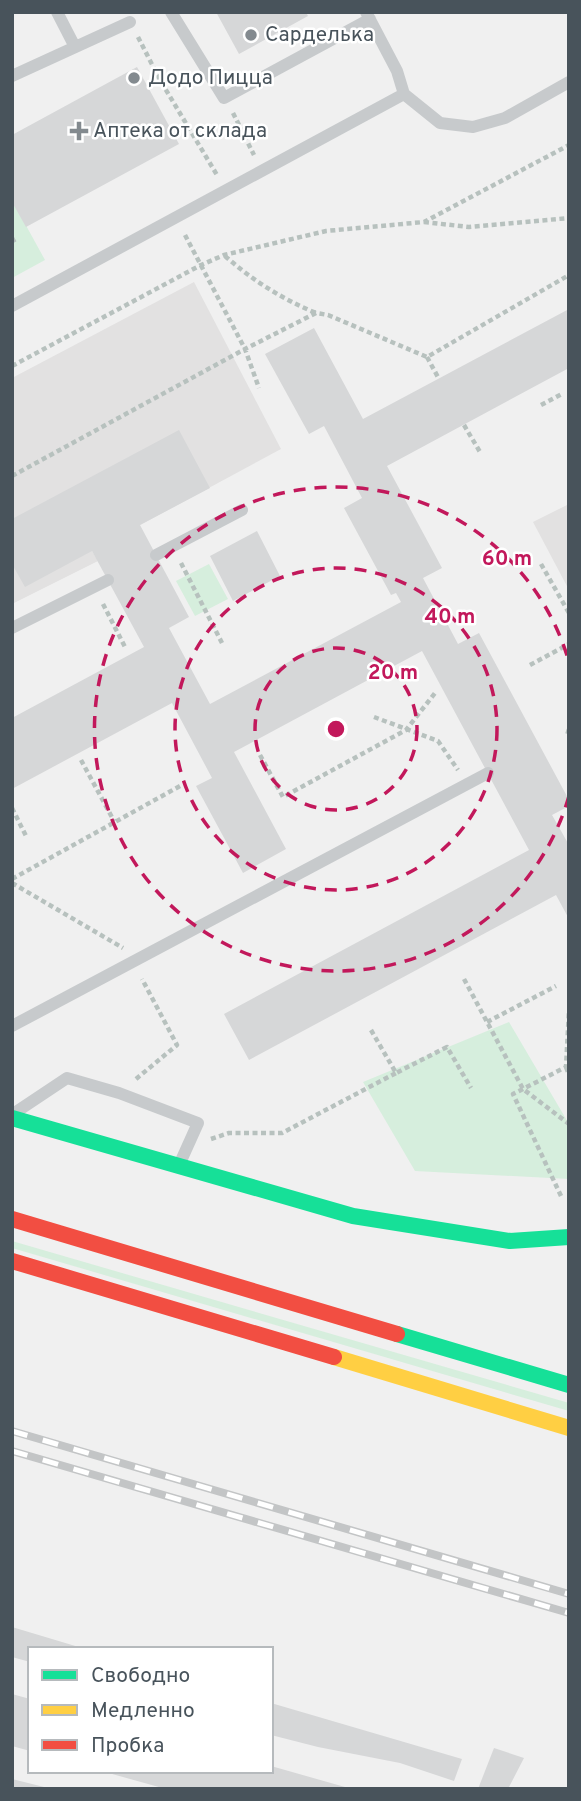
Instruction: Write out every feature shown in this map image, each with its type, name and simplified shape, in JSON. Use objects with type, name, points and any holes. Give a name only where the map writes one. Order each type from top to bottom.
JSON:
[{"type":"main road","points":[[12,1116],[353,1216],[510,1241],[569,1237]]},
{"type":"main road","points":[[12,1219],[569,1385]]},
{"type":"main road","points":[[12,1261],[569,1429]]},
{"type":"lane","points":[[57,12],[75,47]]},
{"type":"lane","points":[[172,12],[224,98],[368,16],[397,71],[404,94],[440,123],[473,127],[505,118],[569,82]]},
{"type":"lane","points":[[12,76],[130,22]]},
{"type":"lane","points":[[12,306],[404,94]]},
{"type":"lane","points":[[156,555],[242,510]]},
{"type":"lane","points":[[12,628],[108,580]]},
{"type":"lane","points":[[12,1026],[488,773]]},
{"type":"lane","points":[[12,1116],[67,1078],[119,1093],[198,1123],[179,1166]]},
{"type":"path","points":[[130,22],[160,80],[218,176]]},
{"type":"path","points":[[233,113],[249,146]]},
{"type":"path","points":[[424,222],[569,145]]},
{"type":"path","points":[[12,366],[201,265],[224,256],[326,231],[424,222],[469,227],[569,218]]},
{"type":"path","points":[[184,233],[245,349],[259,388]]},
{"type":"path","points":[[224,256],[286,300],[426,357],[439,379]]},
{"type":"path","points":[[426,357],[569,275]]},
{"type":"path","points":[[12,477],[316,313]]},
{"type":"path","points":[[541,405],[562,394]]},
{"type":"path","points":[[464,425],[480,452]]},
{"type":"path","points":[[172,547],[222,643]]},
{"type":"path","points":[[541,564],[569,613]]},
{"type":"path","points":[[95,587],[126,649]]},
{"type":"path","points":[[530,665],[569,645]]},
{"type":"path","points":[[260,755],[283,797],[406,730],[435,693]]},
{"type":"path","points":[[374,717],[438,741],[450,756]]},
{"type":"path","points":[[81,760],[114,821]]},
{"type":"path","points":[[119,1093],[177,1045],[124,948],[12,881],[180,786]]},
{"type":"path","points":[[12,808],[27,838]]},
{"type":"path","points":[[464,979],[523,1089],[569,1124]]},
{"type":"path","points":[[487,1022],[556,986]]},
{"type":"path","points":[[569,1010],[566,1068],[569,1075]]},
{"type":"path","points":[[371,1030],[396,1073]]},
{"type":"path","points":[[207,1141],[229,1133],[282,1133],[447,1047],[471,1088]]},
{"type":"path","points":[[561,1196],[513,1094],[566,1068]]},
{"type":"shaded area","points":[[194,282],[281,449],[92,551],[98,561],[12,604],[12,378]]},
{"type":"shaded area","points":[[569,504],[569,590],[533,522]]},
{"type":"green space","points":[[12,200],[45,260],[12,278]]},
{"type":"green space","points":[[209,564],[228,599],[195,616],[176,581]]},
{"type":"green space","points":[[509,1022],[569,1124],[569,1179],[415,1171],[363,1082]]},
{"type":"green space","points":[[12,1241],[569,1403],[569,1411],[12,1248]]},
{"type":"building","name":"Сарделька","points":[[216,12],[306,12],[308,16],[239,54]]},
{"type":"building","points":[[137,67],[179,144],[26,227],[12,202],[12,135]]},
{"type":"building","points":[[569,309],[569,368],[387,466],[442,568],[423,578],[458,644],[479,633],[569,800],[569,806],[552,815],[569,845],[569,919],[556,895],[249,1060],[224,1014],[529,850],[422,651],[234,752],[286,849],[243,873],[196,786],[212,778],[172,703],[12,789],[12,718],[144,647],[92,551],[25,587],[12,564],[12,519],[179,430],[210,488],[140,525],[189,617],[169,628],[210,704],[401,602],[396,593],[391,595],[344,508],[362,498],[324,426],[309,434],[265,354],[314,328],[363,419]]},
{"type":"building","points":[[257,531],[280,576],[233,601],[210,556]]},
{"type":"building","points":[[12,1627],[79,1647],[28,1647],[28,1661],[12,1657]]},
{"type":"building","points":[[12,1694],[28,1698],[28,1750],[12,1746]]},
{"type":"building","points":[[273,1704],[462,1759],[454,1781],[400,1763],[273,1736]]},
{"type":"building","points":[[494,1748],[524,1758],[508,1789],[478,1789]]},
{"type":"building","points":[[273,1767],[352,1789],[166,1789],[109,1773],[273,1773]]},
{"type":"building","points":[[12,1779],[48,1788],[48,1789],[12,1789]]},
{"type":"railway","points":[[12,1431],[569,1594]]},
{"type":"railway","points":[[12,1451],[569,1613]]},
{"type":"traffic: fast","points":[[12,1118],[353,1216],[510,1241],[569,1237]]},
{"type":"traffic: fast","points":[[397,1334],[569,1385]]},
{"type":"traffic: slow","points":[[334,1357],[569,1428]]},
{"type":"traffic: jam","points":[[12,1219],[397,1334]]},
{"type":"traffic: jam","points":[[12,1261],[334,1357]]},
{"type":"place","name":"Сарделька","points":[[251,35]]},
{"type":"place","name":"Додо Пицца","points":[[134,78]]},
{"type":"place","name":"Аптека от склада","points":[[79,131]]}]
